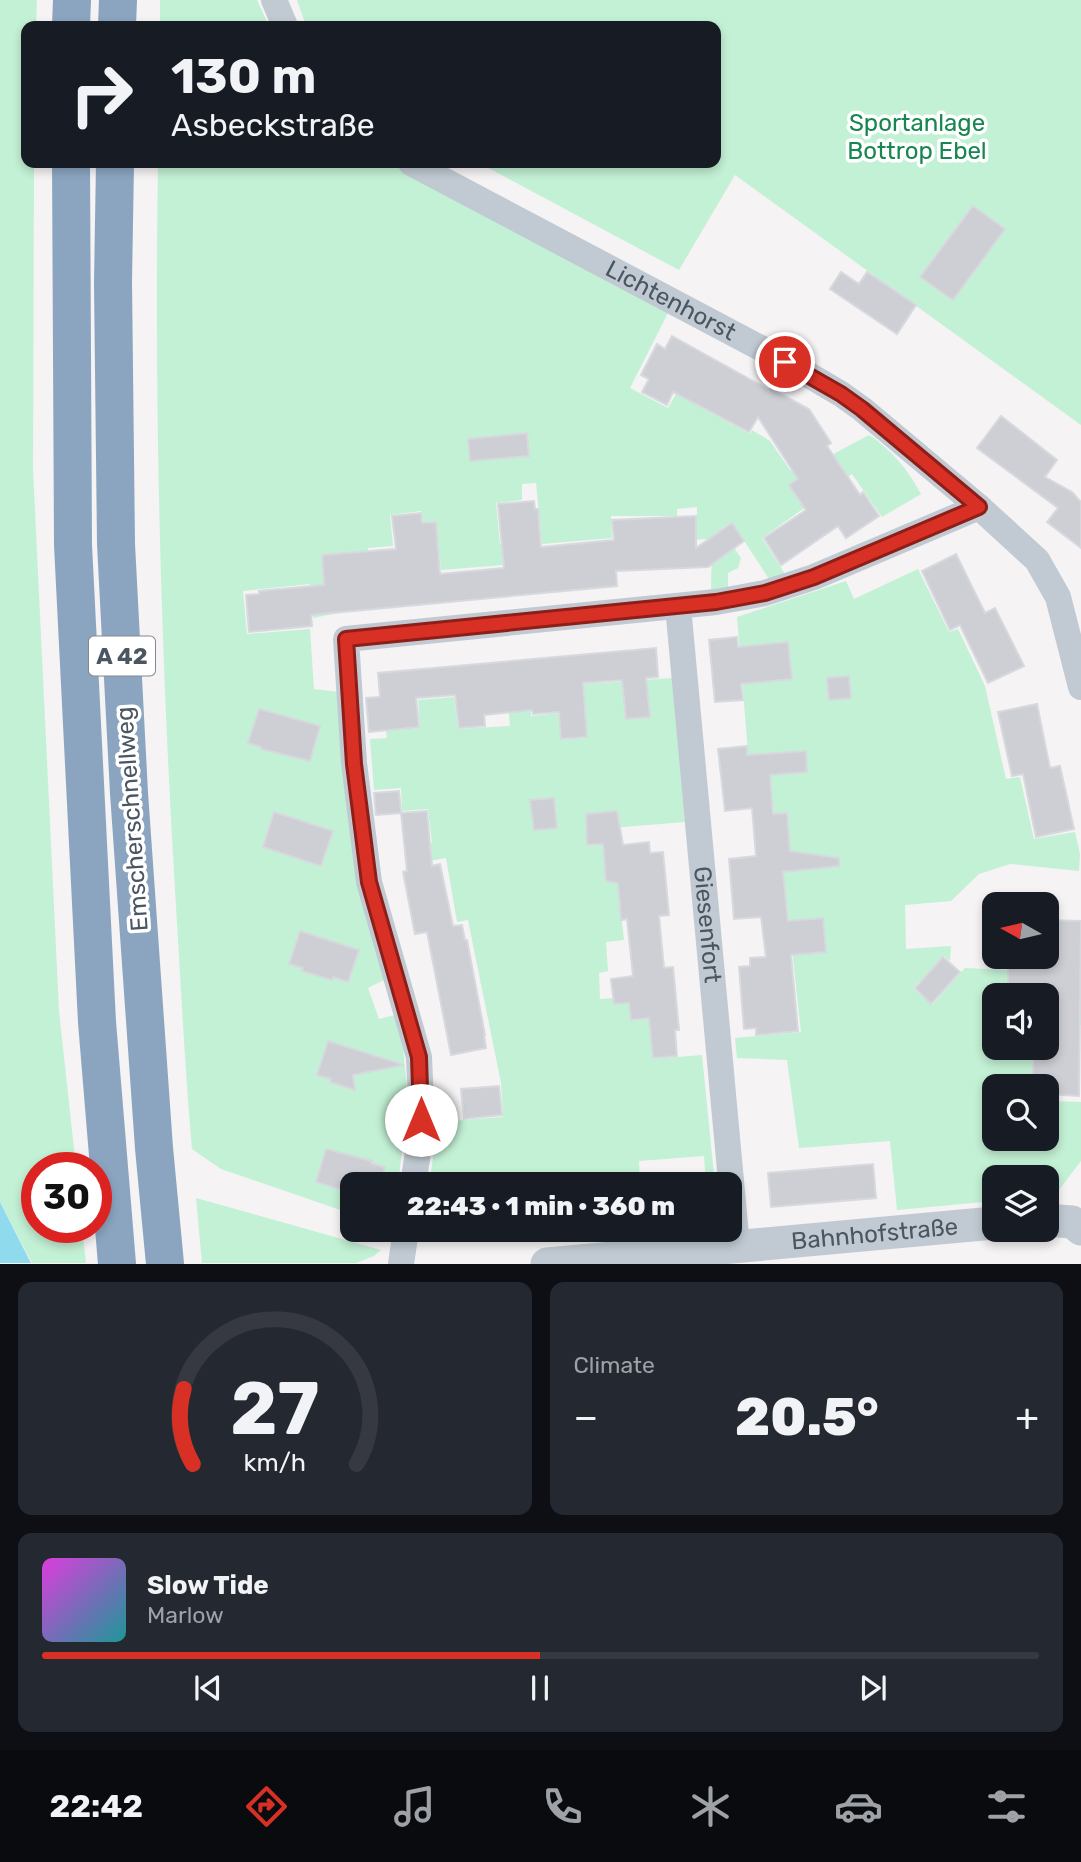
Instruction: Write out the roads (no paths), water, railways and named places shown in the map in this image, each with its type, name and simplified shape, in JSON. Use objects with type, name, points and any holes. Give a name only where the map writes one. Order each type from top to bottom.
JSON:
[{"type":"highway","points":[[71,21],[72,0]]},
{"type":"highway","points":[[117,21],[118,0]]},
{"type":"highway","name":"Emscherschnellweg","points":[[71,168],[73,545],[97,1022],[117,1264]]},
{"type":"highway","name":"Emscherschnellweg","points":[[115,168],[113,282],[116,544],[128,779],[154,1148],[165,1264]]},
{"type":"street","points":[[274,0],[283,21]]},
{"type":"street","name":"Lichtenhorst","points":[[420,168],[774,355],[841,394],[979,507],[1037,560],[1058,597],[1081,687]]},
{"type":"street","points":[[415,1172],[420,1139],[419,1057],[369,882],[354,764],[346,639],[716,602],[777,589],[814,577],[979,507]]},
{"type":"street","name":"Giesenfort","points":[[678,606],[737,1246]]},
{"type":"street","name":"Bahnhofstraße","points":[[547,1264],[687,1258],[737,1246],[982,1224]]},
{"type":"street","points":[[401,1264],[404,1242]]},
{"type":"water","points":[[0,1202],[31,1263],[0,1263]]},
{"type":"park label","name":"Sportanlage Bottrop Ebel","points":[[917,137]]}]
